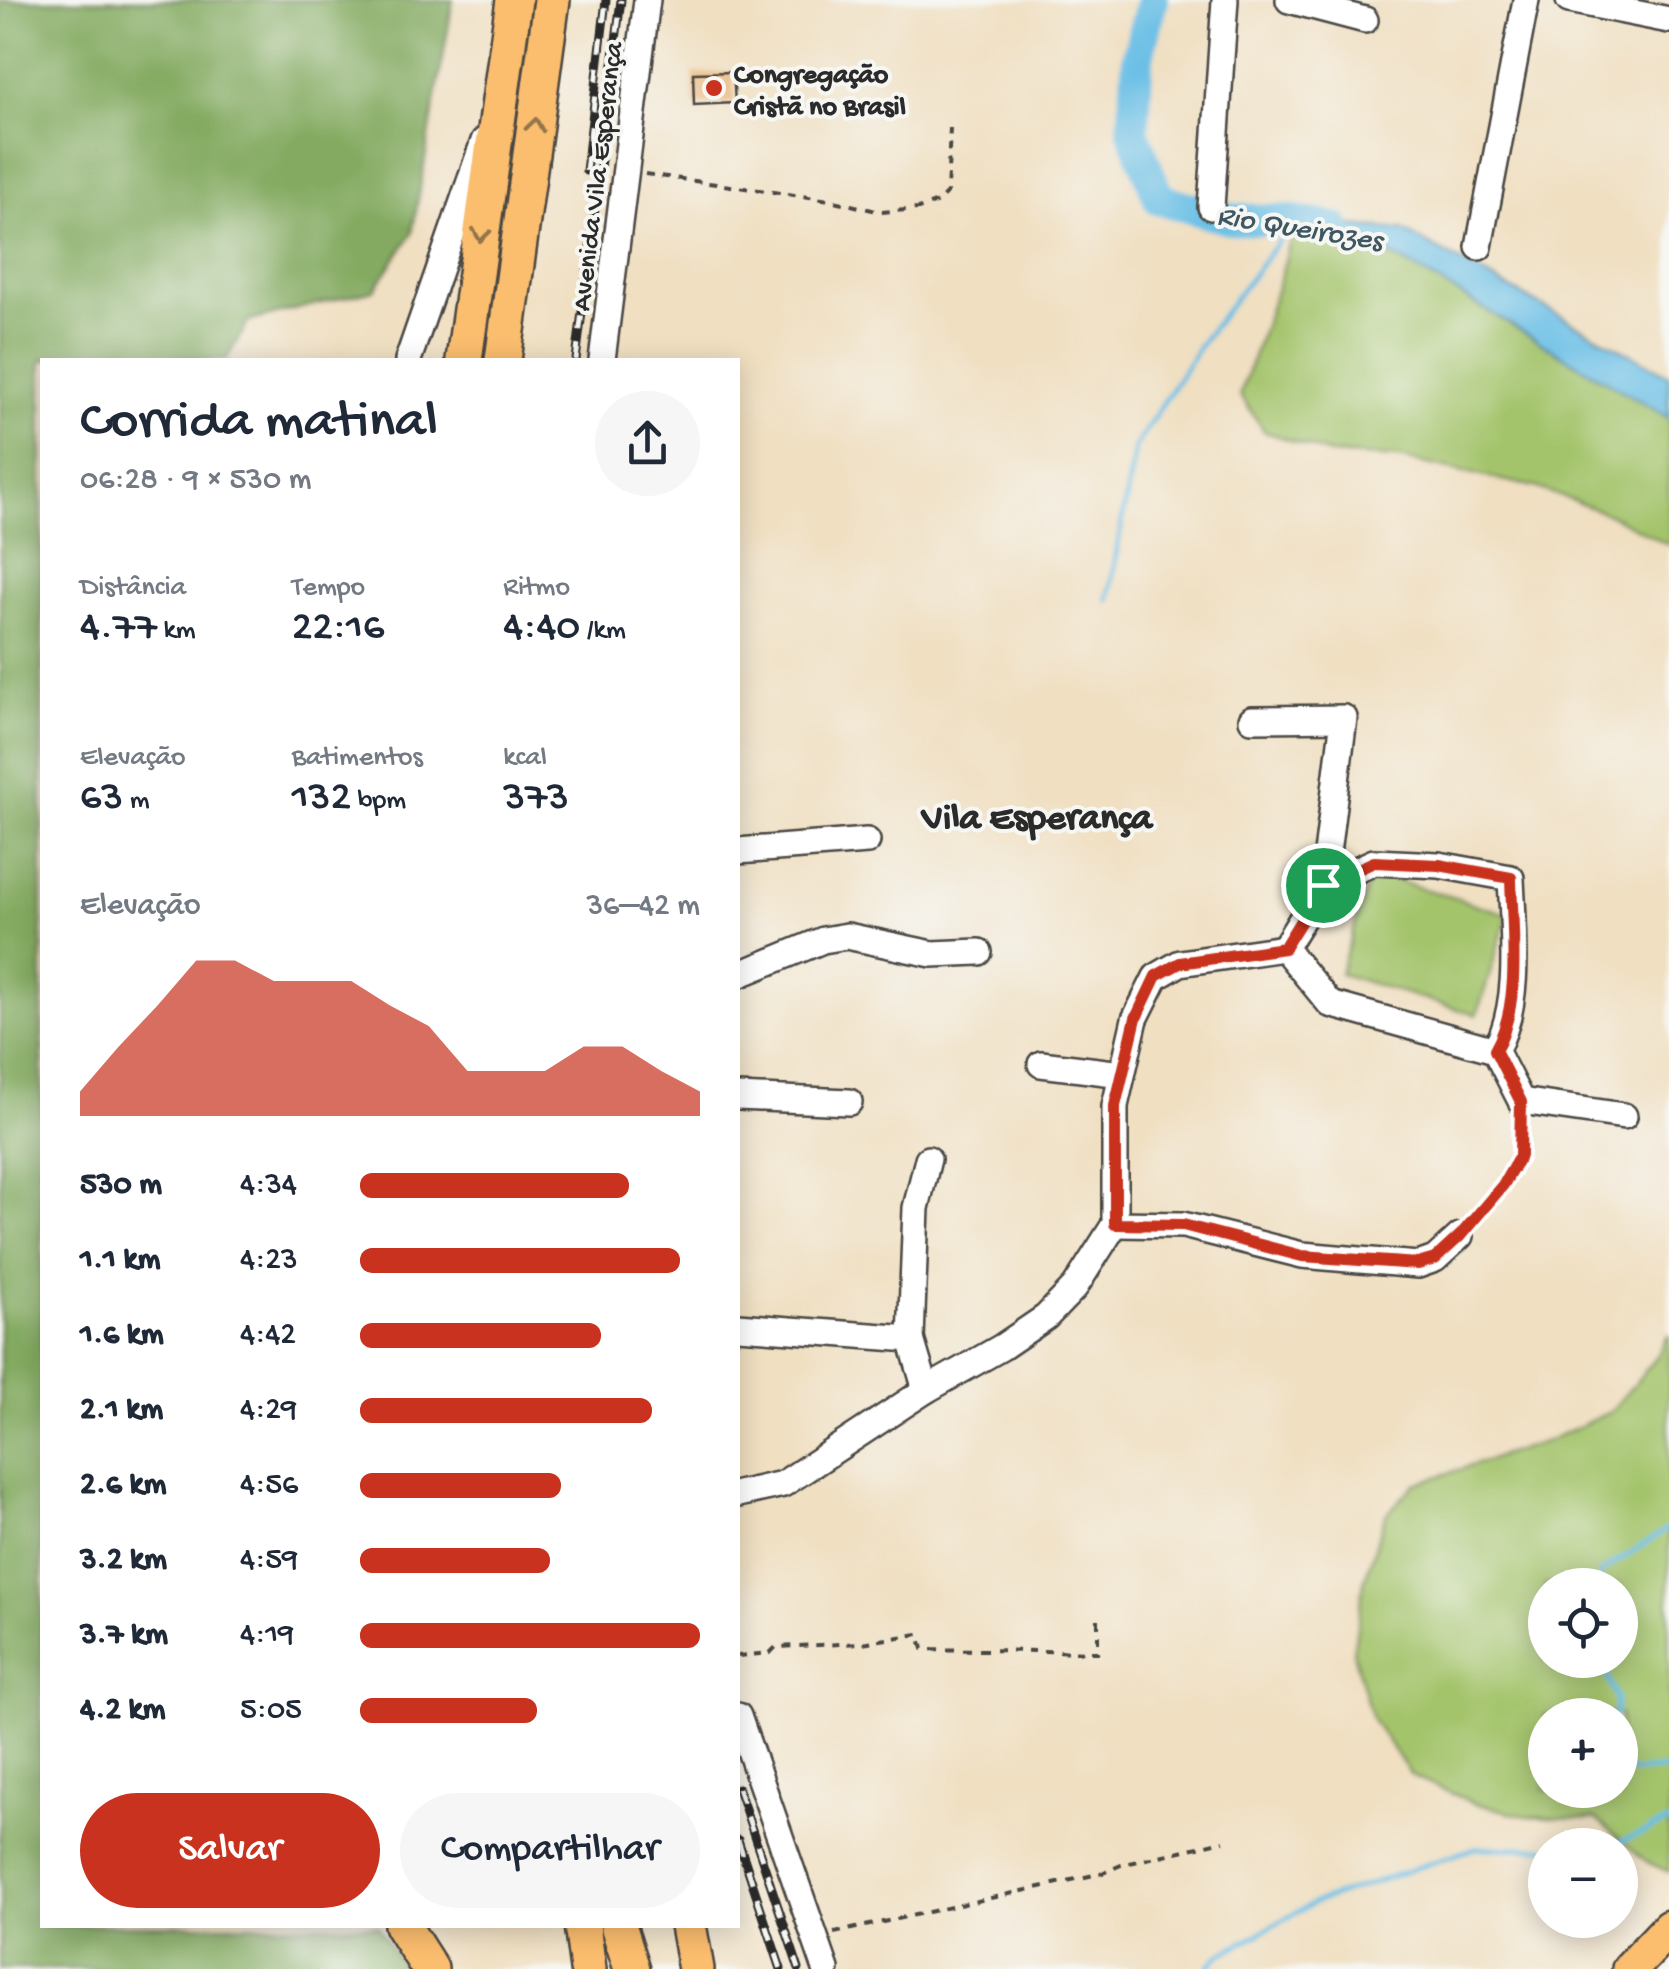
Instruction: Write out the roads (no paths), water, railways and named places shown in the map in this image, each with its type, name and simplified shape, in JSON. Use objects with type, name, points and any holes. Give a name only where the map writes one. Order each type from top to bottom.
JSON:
[{"type":"highway","points":[[464,358],[514,0]]},
{"type":"highway","points":[[503,358],[552,0]]},
{"type":"highway","points":[[404,1928],[430,1969]]},
{"type":"highway","points":[[582,1928],[588,1969]]},
{"type":"highway","points":[[595,1928],[607,1969]]},
{"type":"highway","points":[[619,1928],[632,1969]]},
{"type":"highway","points":[[689,1928],[696,1969]]},
{"type":"highway","points":[[1630,1969],[1669,1928]]},
{"type":"street","name":"Avenida Vila Esperança","points":[[602,358],[647,0]]},
{"type":"street","points":[[1212,208],[1225,0]]},
{"type":"street","points":[[1289,0],[1365,20]]},
{"type":"street","points":[[1479,246],[1526,0]]},
{"type":"street","points":[[1585,1],[1669,20]]},
{"type":"street","points":[[409,358],[501,94]]},
{"type":"street","points":[[1252,719],[1344,718],[1323,885],[1284,948]]},
{"type":"street","points":[[740,851],[866,841]]},
{"type":"street","points":[[1323,885],[1374,862],[1439,865],[1511,878],[1514,970],[1504,1036],[1495,1050]]},
{"type":"street","points":[[740,974],[823,940],[847,936],[932,954],[979,952]]},
{"type":"street","points":[[1284,948],[1330,1004],[1495,1050],[1521,1102],[1624,1116]]},
{"type":"street","points":[[740,1494],[783,1484],[1046,1316],[1092,1266],[1115,1224],[1115,1106],[1136,1018],[1156,976],[1180,963],[1284,948]]},
{"type":"street","points":[[1041,1064],[1122,1074]]},
{"type":"street","points":[[740,1097],[848,1102]]},
{"type":"street","points":[[926,1390],[911,1339],[916,1208],[928,1159]]},
{"type":"street","points":[[1115,1224],[1183,1225],[1302,1256],[1418,1264],[1435,1259],[1460,1236]]},
{"type":"street","points":[[740,1326],[911,1339]]},
{"type":"street","points":[[740,1722],[826,1969]]},
{"type":"water","points":[[1294,221],[1402,230],[1669,375],[1669,418],[1401,260]]},
{"type":"waterway","name":"Rio Queirozes","points":[[1152,0],[1138,56],[1133,131],[1159,199],[1230,219],[1294,221],[1335,228]]},
{"type":"waterway","points":[[1108,601],[1135,447],[1203,340],[1294,221]]},
{"type":"waterway","points":[[1607,1568],[1669,1528]]},
{"type":"waterway","points":[[1608,1678],[1616,1698]]},
{"type":"waterway","points":[[1638,1772],[1669,1769]]},
{"type":"waterway","points":[[1638,1835],[1669,1822]]},
{"type":"waterway","points":[[1207,1969],[1218,1956],[1314,1903],[1475,1848],[1528,1848]]},
{"type":"railway","points":[[586,171],[606,0]]},
{"type":"railway","points":[[576,358],[621,0]]},
{"type":"railway","points":[[740,1794],[799,1969]]},
{"type":"railway","points":[[740,1846],[781,1969]]},
{"type":"place","name":"Congregação Cristã no Brasil","points":[[714,88]]},
{"type":"district","name":"Vila Esperança","points":[[1037,814]]}]
